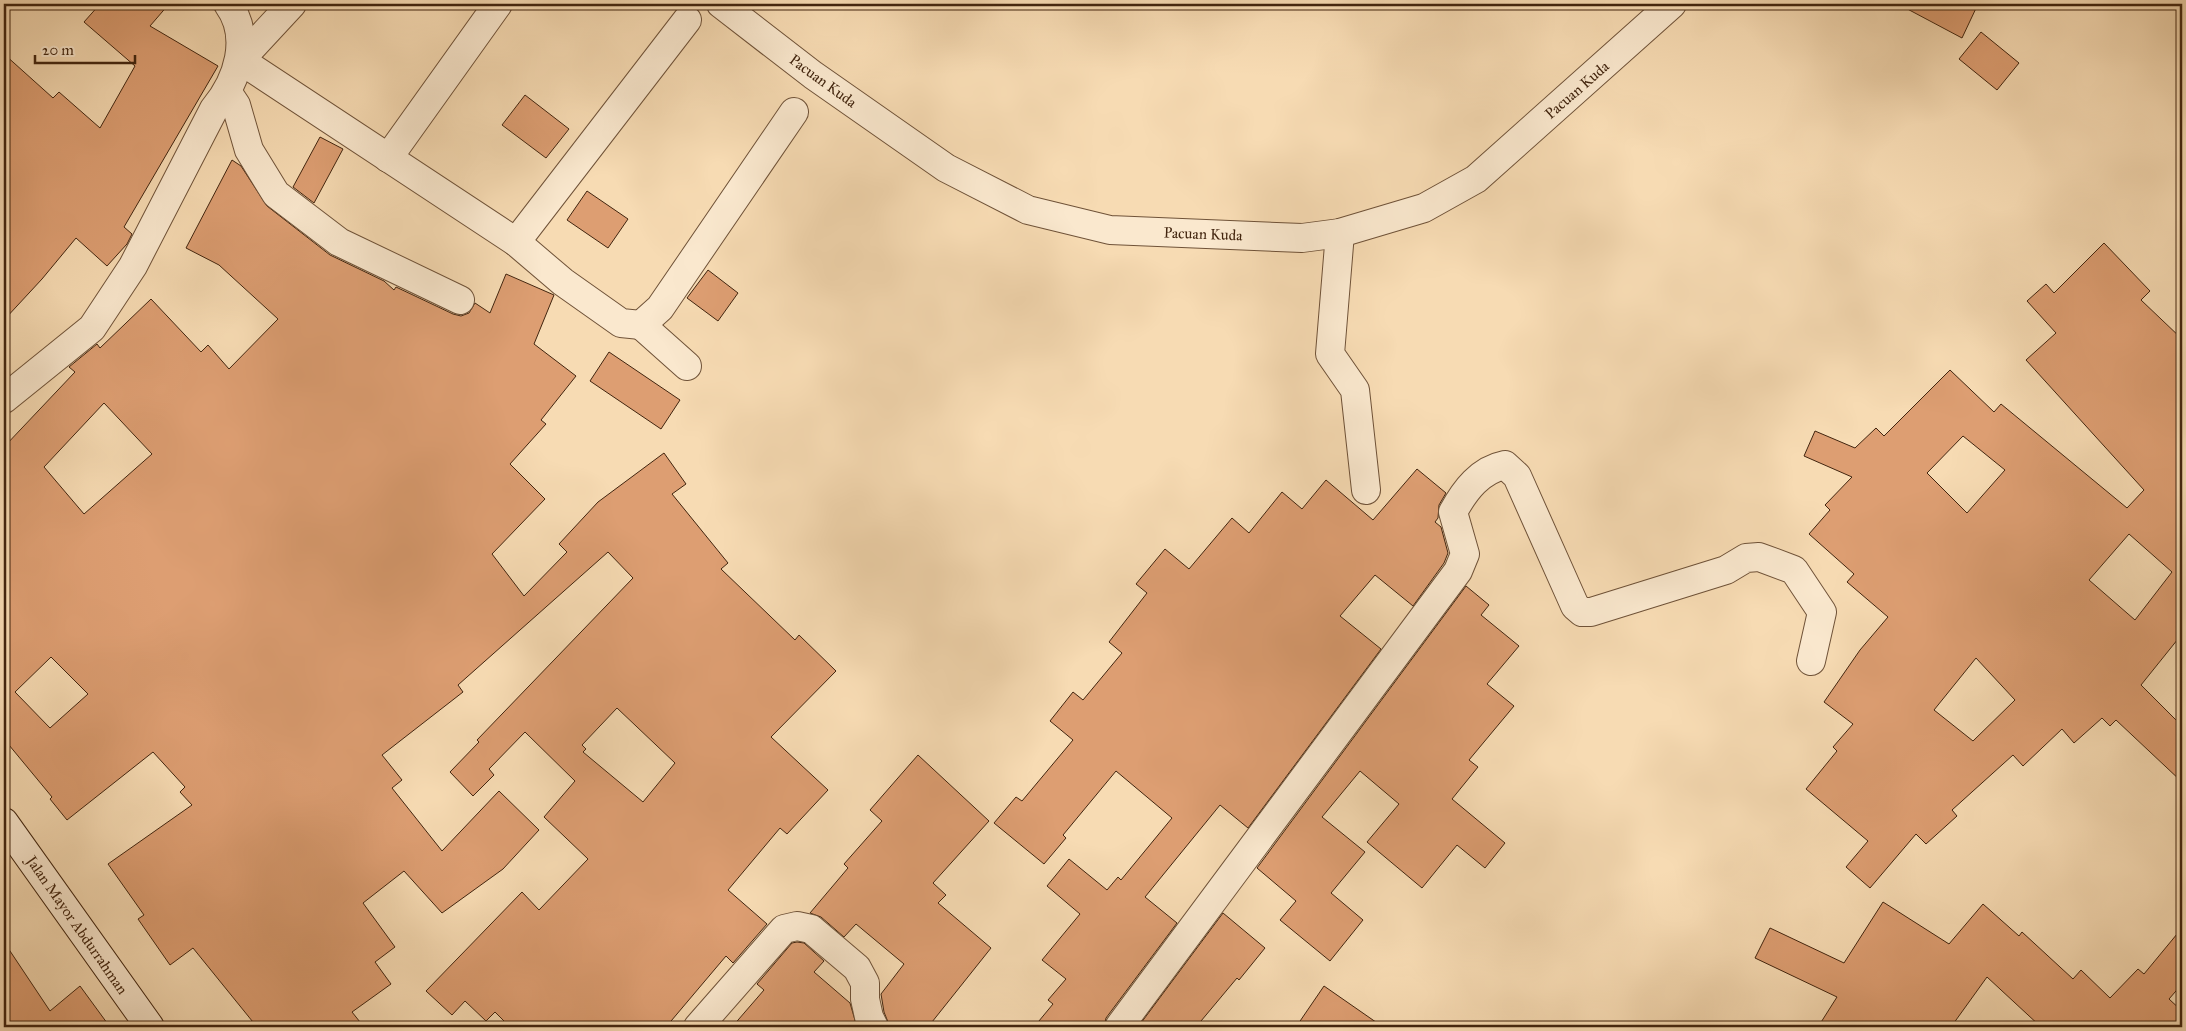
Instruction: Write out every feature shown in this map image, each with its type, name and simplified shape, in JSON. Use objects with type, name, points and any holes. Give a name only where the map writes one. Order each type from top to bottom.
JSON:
[{"type":"street","points":[[4,399],[92,328],[133,266],[214,109],[228,93],[240,60],[240,28],[228,4]]},
{"type":"street","points":[[240,60],[292,4]]},
{"type":"street","points":[[388,158],[498,4]]},
{"type":"street","name":"Pacuan Kuda","points":[[721,4],[813,76],[946,168],[1028,210],[1110,230],[1302,238],[1340,233],[1424,208],[1476,179],[1672,4]]},
{"type":"street","points":[[516,242],[687,20]]},
{"type":"street","points":[[240,60],[516,242],[563,282],[621,323],[641,325],[687,366]]},
{"type":"street","points":[[228,93],[236,105],[249,150],[276,194],[339,242],[460,300]]},
{"type":"street","points":[[641,325],[660,308],[794,112]]},
{"type":"street","points":[[1340,233],[1330,354],[1355,390],[1366,490]]},
{"type":"street","points":[[1119,1027],[1458,571],[1465,554],[1453,512],[1463,494],[1484,472],[1493,467],[1505,465],[1517,476],[1575,606],[1582,612],[1591,612],[1726,570],[1746,558],[1759,557],[1794,570],[1822,612],[1811,661]]},
{"type":"street","name":"Jalan Mayor Abdurrahman","points":[[4,822],[150,1027]]},
{"type":"street","points":[[698,1027],[784,928],[797,926],[811,928],[857,968],[866,983],[865,999],[869,1017],[874,1027]]},
{"type":"building","points":[[100,4],[169,4],[150,26],[218,66],[124,227],[132,234],[127,244],[107,266],[76,238],[42,279],[4,320],[4,54],[53,98],[59,92],[100,128],[135,66],[84,22]]},
{"type":"building","points":[[1898,4],[1978,4],[1962,38]]},
{"type":"building","points":[[1981,32],[2019,63],[1997,90],[1959,59]]},
{"type":"building","points":[[525,95],[569,129],[546,158],[502,125]]},
{"type":"building","points":[[320,137],[343,149],[314,203],[293,187]]},
{"type":"building","points":[[232,160],[241,166],[267,206],[330,255],[384,281],[394,290],[396,287],[461,316],[469,313],[475,303],[490,313],[506,274],[554,295],[534,344],[576,376],[541,420],[546,424],[510,464],[545,499],[492,554],[524,596],[567,552],[559,544],[598,502],[664,453],[686,484],[672,494],[728,563],[721,569],[795,640],[799,635],[836,671],[771,737],[828,790],[787,834],[780,828],[728,890],[767,924],[733,963],[726,956],[666,1027],[510,1027],[495,1012],[486,1021],[465,1001],[452,1015],[426,991],[522,892],[539,910],[588,859],[544,817],[575,781],[525,732],[489,769],[494,775],[473,796],[450,772],[479,742],[477,740],[633,578],[608,552],[458,685],[463,692],[382,755],[402,780],[392,788],[442,851],[499,791],[539,830],[503,869],[442,913],[404,871],[363,903],[395,947],[375,962],[391,984],[352,1012],[364,1027],[257,1027],[193,948],[170,965],[138,919],[144,915],[108,864],[192,805],[180,792],[185,787],[153,752],[67,820],[50,799],[52,797],[4,739],[4,447],[75,372],[69,367],[97,344],[100,348],[151,299],[201,352],[208,345],[229,369],[278,319],[219,265],[186,248]],"holes":[[[104,403],[152,454],[84,514],[44,467]],[[51,657],[88,694],[50,728],[15,692]],[[617,708],[675,763],[643,802],[583,752],[586,749],[582,745]]]},
{"type":"building","points":[[587,191],[628,219],[608,248],[567,220]]},
{"type":"building","points":[[2104,243],[2150,291],[2141,300],[2182,339],[2182,634],[2141,685],[2182,726],[2182,782],[2116,720],[2110,726],[2102,718],[2074,743],[2062,729],[2023,766],[2013,755],[1952,810],[1957,816],[1926,844],[1916,834],[1870,888],[1846,867],[1868,841],[1806,789],[1837,751],[1833,747],[1853,724],[1824,702],[1860,650],[1888,617],[1847,582],[1854,574],[1809,534],[1830,510],[1825,505],[1852,477],[1804,456],[1815,431],[1855,448],[1876,428],[1884,436],[1950,370],[1994,412],[2001,404],[2127,508],[2144,490],[2026,360],[2056,333],[2027,301],[2046,284],[2054,293]],"holes":[[[1963,436],[2005,470],[1967,513],[1927,473]],[[2129,534],[2172,572],[2135,620],[2089,580]],[[1976,658],[2015,700],[1973,741],[1934,710]]]},
{"type":"building","points":[[708,270],[738,293],[718,321],[687,298]]},
{"type":"building","points":[[609,352],[680,400],[661,429],[590,381]]},
{"type":"building","points":[[1417,469],[1446,493],[1439,505],[1438,518],[1435,522],[1441,527],[1448,553],[1444,563],[1413,606],[1375,575],[1340,616],[1381,649],[1248,828],[1220,805],[1145,897],[1177,923],[1106,1018],[1104,1027],[1034,1027],[1053,1004],[1048,1000],[1066,979],[1042,960],[1080,914],[1047,886],[1069,859],[1107,890],[1118,877],[1121,880],[1172,818],[1116,771],[1063,835],[1066,838],[1044,864],[994,823],[1016,797],[1022,801],[1073,740],[1050,721],[1073,692],[1083,700],[1122,653],[1109,642],[1147,593],[1136,584],[1165,549],[1189,569],[1232,518],[1249,533],[1282,492],[1302,509],[1326,480],[1373,520]]},
{"type":"building","points":[[1466,586],[1489,605],[1481,615],[1519,646],[1487,684],[1514,706],[1469,760],[1478,767],[1452,799],[1505,843],[1485,868],[1457,845],[1422,888],[1367,842],[1399,804],[1360,771],[1322,817],[1365,852],[1331,893],[1363,920],[1330,961],[1280,920],[1296,901],[1257,868]]},
{"type":"building","points":[[918,755],[989,821],[933,883],[946,895],[938,903],[991,948],[928,1027],[890,1027],[884,1012],[881,994],[904,964],[856,924],[844,937],[821,917],[810,913],[848,868],[844,864],[882,821],[870,810]]},
{"type":"building","points":[[1883,902],[1949,944],[1983,904],[2019,936],[2022,932],[2073,979],[2081,970],[2110,998],[2138,969],[2144,974],[2182,928],[2182,984],[2169,999],[2182,1011],[2182,1027],[2041,1027],[1987,977],[1951,1027],[1818,1027],[1837,997],[1755,958],[1770,928],[1844,963]]},
{"type":"building","points":[[1223,913],[1265,948],[1196,1027],[1138,1027]]},
{"type":"building","points":[[4,942],[50,1011],[80,986],[110,1027],[4,1027]]},
{"type":"building","points":[[792,943],[804,943],[824,961],[814,972],[850,1003],[857,1027],[732,1027],[764,990],[757,984]]},
{"type":"building","points":[[1324,986],[1383,1027],[1296,1027]]}]
